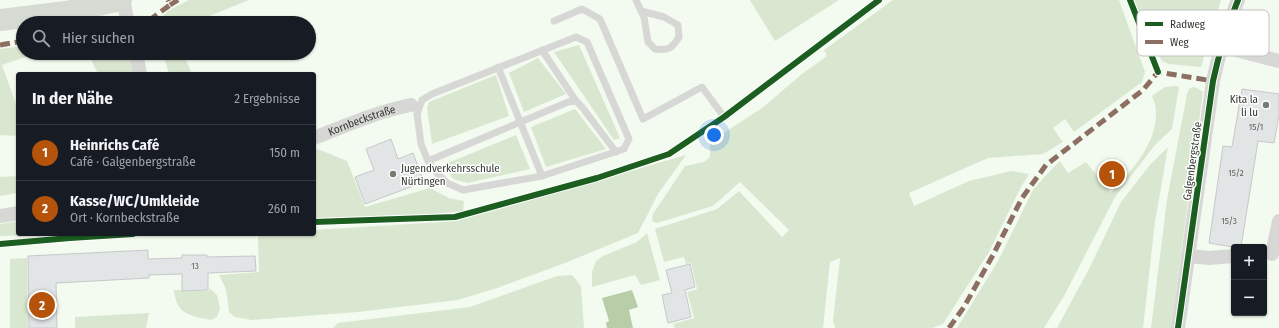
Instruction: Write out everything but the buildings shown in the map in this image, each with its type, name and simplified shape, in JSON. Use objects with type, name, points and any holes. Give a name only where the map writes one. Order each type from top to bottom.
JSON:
[{"type":"main road","points":[[33,16],[66,12],[122,0]]},
{"type":"main road","points":[[0,20],[16,18]]},
{"type":"street","points":[[122,0],[126,16]]},
{"type":"street","name":"Galgenbergstraße","points":[[1234,10],[1238,0]]},
{"type":"street","name":"Galgenbergstraße","points":[[1178,328],[1213,81],[1219,56]]},
{"type":"street","points":[[1260,56],[1279,61]]},
{"type":"street","points":[[137,60],[140,72]]},
{"type":"street","name":"Kornbeckstraße","points":[[316,137],[389,109],[415,105]]},
{"type":"street","points":[[0,216],[16,213]]},
{"type":"street","points":[[1272,255],[1279,221]]},
{"type":"street","points":[[1188,256],[1210,258],[1231,256]]},
{"type":"lane","points":[[636,0],[641,11],[644,17],[648,42],[655,50],[665,50],[673,46],[679,37],[678,25],[664,17],[641,11]]},
{"type":"lane","points":[[554,21],[582,9],[600,19],[643,119],[702,87],[724,117]]},
{"type":"lane","points":[[576,37],[587,42],[629,140],[624,149],[542,176],[463,190],[447,184],[428,161],[421,144],[415,105],[432,94],[498,67],[576,37]]},
{"type":"lane","points":[[542,50],[576,101],[616,152]]},
{"type":"lane","points":[[498,67],[542,176]]},
{"type":"lane","points":[[428,161],[568,102],[576,101]]},
{"type":"shaded area","points":[[189,0],[249,0],[209,16],[163,16],[168,11]]},
{"type":"shaded area","points":[[750,0],[839,0],[775,41]]},
{"type":"shaded area","points":[[893,0],[1119,0],[1137,50],[1137,56],[1139,56],[1145,72],[1142,82],[1074,132],[1065,119],[1053,128],[1063,142],[1043,154],[988,158],[909,193],[914,206],[969,181],[1011,171],[1029,174],[989,252],[943,324],[932,328],[835,328],[833,321],[840,258],[830,262],[823,328],[675,328],[673,324],[694,318],[687,292],[697,289],[691,263],[686,264],[684,257],[664,262],[655,229],[717,209],[739,191],[782,237],[789,230],[740,182],[713,206],[657,223],[652,221],[653,214],[685,166],[704,162],[710,157],[710,142],[762,108],[802,74],[827,56],[824,50]]},
{"type":"shaded area","points":[[1134,0],[1221,0],[1218,10],[1138,10]]},
{"type":"shaded area","points":[[579,45],[620,138],[614,140],[554,52]]},
{"type":"shaded area","points":[[16,47],[17,60],[2,65],[16,104],[16,136],[0,135],[0,49]]},
{"type":"shaded area","points":[[1159,56],[1204,56],[1201,67],[1169,64],[1162,61]]},
{"type":"shaded area","points":[[538,58],[566,94],[524,112],[509,73]]},
{"type":"shaded area","points":[[91,60],[131,60],[135,72],[97,72]]},
{"type":"shaded area","points":[[165,60],[186,60],[191,72],[168,72]]},
{"type":"shaded area","points":[[496,75],[509,116],[432,144],[427,108],[429,102]]},
{"type":"shaded area","points":[[1165,87],[1179,87],[1172,129],[1155,145],[1115,197],[1064,296],[1044,328],[957,328],[998,261],[1033,190],[1047,174],[1060,161],[1068,173],[1086,162],[1111,193],[1135,166],[1148,145],[1155,123],[1156,111],[1152,96]]},
{"type":"shaded area","points":[[1193,87],[1203,92],[1171,328],[1151,328],[1167,200],[1187,94],[1189,89]]},
{"type":"shaded area","points":[[575,109],[606,149],[546,167],[531,127]]},
{"type":"shaded area","points":[[516,135],[530,169],[467,183],[453,179],[443,165]]},
{"type":"shaded area","points":[[1168,147],[1155,222],[1143,328],[1057,328],[1090,267],[1121,202],[1149,166]]},
{"type":"shaded area","points":[[316,150],[347,161],[365,207],[430,188],[449,198],[464,201],[463,211],[415,216],[316,221]]},
{"type":"shaded area","points":[[686,155],[658,194],[638,233],[565,263],[497,288],[458,300],[358,312],[252,320],[235,317],[229,312],[226,289],[219,275],[259,272],[258,237],[260,236],[316,236],[316,230],[457,221]]},
{"type":"shaded area","points":[[16,176],[16,193],[0,196],[0,177]]},
{"type":"shaded area","points":[[16,221],[16,235],[0,236],[0,224]]},
{"type":"shaded area","points":[[647,233],[660,280],[641,285],[635,275],[592,287],[592,272],[596,261],[603,256],[637,242]]},
{"type":"shaded area","points":[[27,258],[28,328],[10,328],[10,259]]},
{"type":"shaded area","points":[[572,275],[581,286],[584,328],[333,328],[338,323],[470,307],[557,276]]},
{"type":"shaded area","points":[[209,288],[217,295],[220,308],[217,317],[211,320],[197,317],[185,312],[181,309],[175,298],[174,290],[209,291]]},
{"type":"shaded area","points":[[632,290],[638,307],[629,310],[633,328],[607,328],[606,323],[609,321],[602,298]]},
{"type":"shaded area","points":[[149,313],[146,328],[75,328],[75,317]]},
{"type":"marked path","points":[[155,16],[170,5],[168,0]]},
{"type":"marked path","points":[[170,5],[178,0]]},
{"type":"marked path","points":[[0,45],[16,42]]},
{"type":"marked path","points":[[949,328],[964,307],[1022,198],[1046,165],[1143,90],[1158,72],[1213,81]]},
{"type":"cycle path","points":[[316,222],[455,217],[597,178],[669,154],[724,117],[879,0]]},
{"type":"cycle path","points":[[1130,0],[1137,18]]},
{"type":"cycle path","points":[[1234,10],[1238,0]]},
{"type":"cycle path","points":[[1152,56],[1158,72]]},
{"type":"cycle path","points":[[1178,328],[1213,81],[1219,56]]},
{"type":"cycle path","points":[[0,244],[102,236]]},
{"type":"place","name":"Kita la li lu","points":[[1266,105]]},
{"type":"place","name":"Jugendverkehrsschule Nürtingen","points":[[393,174]]},
{"type":"place","name":"Heinrichs Café","points":[[1112,174]]},
{"type":"place","name":"Kasse/WC/Umkleide","points":[[42,305]]}]
